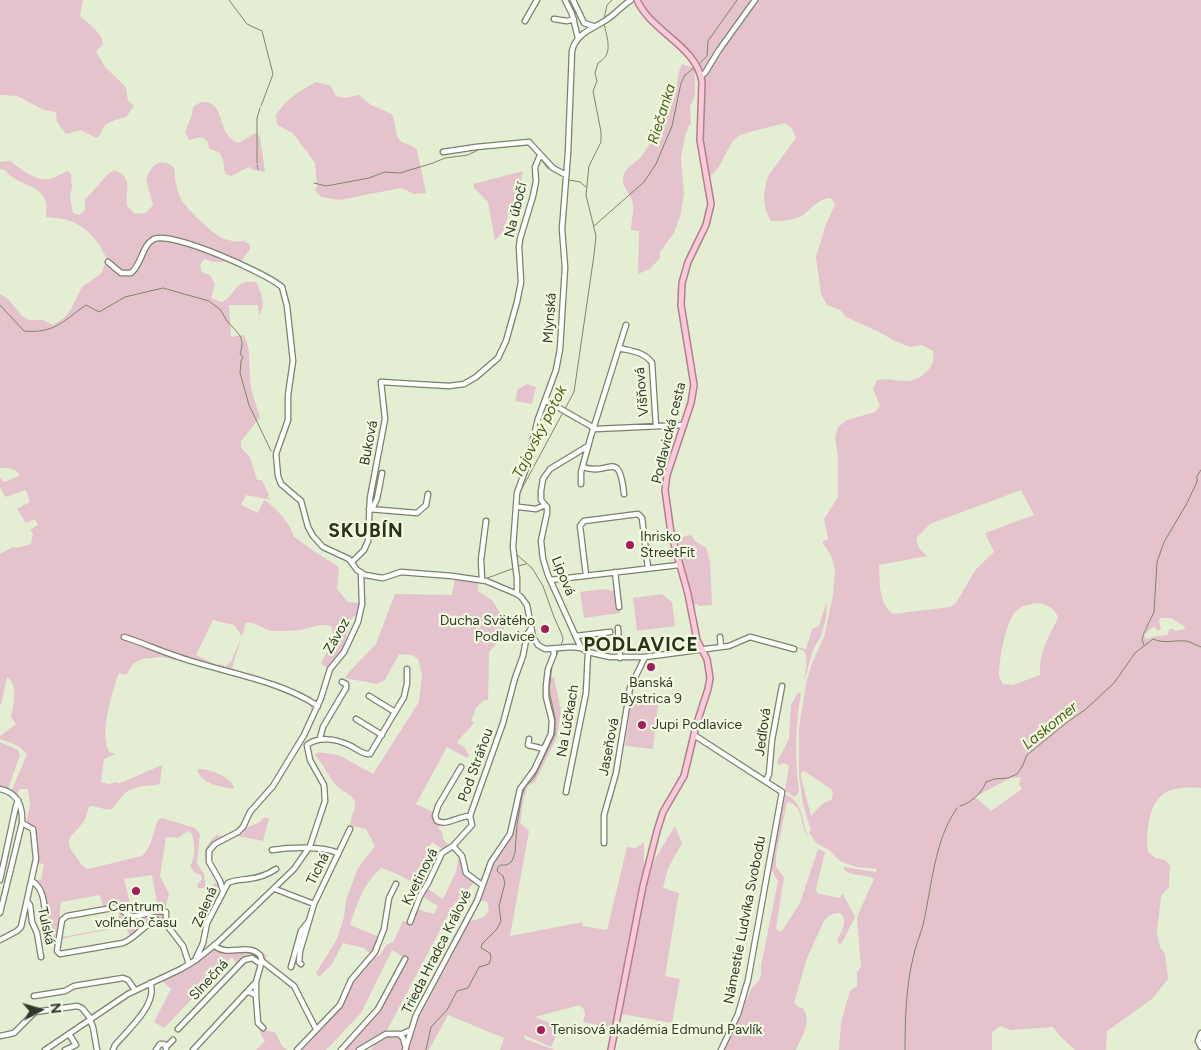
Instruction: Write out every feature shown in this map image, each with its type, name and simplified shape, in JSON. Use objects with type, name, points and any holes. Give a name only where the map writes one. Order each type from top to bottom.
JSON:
[{"type":"main road","name":"Podlavická cesta","points":[[611,1050],[643,886],[658,824],[684,776],[710,678],[707,659],[698,640],[688,594],[668,521],[665,490],[667,475],[692,397],[694,380],[682,311],[681,289],[688,262],[706,225],[711,204],[700,140],[701,76],[696,66],[682,49],[650,20],[636,0]]},
{"type":"street","points":[[525,21],[537,0]]},
{"type":"street","name":"Mlynská","points":[[518,594],[512,546],[517,493],[526,468],[535,431],[556,370],[560,349],[565,267],[562,228],[572,51],[578,38],[574,19],[565,0]]},
{"type":"street","points":[[573,0],[584,23],[593,26]]},
{"type":"street","points":[[578,38],[631,0]]},
{"type":"street","points":[[701,76],[705,73],[755,0]]},
{"type":"street","points":[[554,19],[567,21],[574,19]]},
{"type":"street","points":[[443,152],[527,142],[532,144],[539,156],[552,168],[566,175]]},
{"type":"street","name":"Na úbočí","points":[[381,382],[449,386],[464,384],[476,377],[498,358],[506,341],[517,302],[521,282],[520,239],[533,196],[539,156]]},
{"type":"street","points":[[108,262],[121,273],[131,273],[136,268],[147,245],[155,238],[163,237],[225,257],[282,286],[286,301],[292,355],[288,420],[276,454],[279,481],[301,501],[306,524],[319,543],[352,562],[361,574],[384,578],[401,572],[482,580],[518,594],[527,605],[530,630],[538,645],[545,649],[581,648],[588,652],[620,658],[645,657],[732,645],[750,637],[794,649]]},
{"type":"street","points":[[581,484],[583,467],[593,428],[626,325]]},
{"type":"street","name":"Višňová","points":[[619,348],[641,354],[652,362],[656,426]]},
{"type":"street","name":"Buková","points":[[352,562],[367,545],[370,498],[385,419],[381,382]]},
{"type":"street","points":[[545,400],[593,428],[683,425]]},
{"type":"street","name":"Lipová","points":[[581,648],[545,566],[540,544],[547,518],[547,510],[541,500],[541,491],[544,475],[557,464],[588,446]]},
{"type":"street","points":[[583,467],[589,469],[613,467],[618,469],[622,476],[624,494]]},
{"type":"street","name":"Buková","points":[[370,509],[377,499],[382,473]]},
{"type":"street","points":[[370,509],[417,513],[426,505],[428,494]]},
{"type":"street","points":[[519,507],[536,509],[545,506]]},
{"type":"street","points":[[586,575],[580,526],[582,522],[629,515],[638,514],[642,518],[648,568]]},
{"type":"street","points":[[482,580],[481,560],[486,521]]},
{"type":"street","points":[[550,580],[680,565]]},
{"type":"street","points":[[615,572],[619,607]]},
{"type":"street","name":"Závoz","points":[[223,892],[220,881],[209,862],[208,854],[210,848],[238,832],[243,827],[248,814],[269,791],[311,722],[330,669],[344,652],[360,617],[362,604],[361,574]]},
{"type":"street","points":[[618,628],[620,658]]},
{"type":"street","name":"Pod Stráňou","points":[[461,767],[434,816],[437,821],[444,823],[460,817],[470,816],[503,724],[523,656],[527,635],[530,630]]},
{"type":"street","points":[[576,636],[610,632]]},
{"type":"street","points":[[124,637],[178,657],[220,668],[272,686],[306,699],[318,706]]},
{"type":"street","points":[[720,637],[721,647]]},
{"type":"street","name":"Trieda Hradca Králové","points":[[406,1050],[416,1015],[477,901],[495,853],[507,840],[512,829],[520,790],[534,770],[552,728],[546,686],[548,669],[555,648]]},
{"type":"street","name":"Na Lúčkach","points":[[566,792],[586,693],[588,652]]},
{"type":"street","name":"Jaseňová","points":[[604,843],[604,815],[618,764],[630,688],[645,657]]},
{"type":"street","points":[[342,682],[346,684],[346,688],[322,729],[320,738],[345,743],[368,755],[396,712],[407,690],[407,669]]},
{"type":"street","name":"Jedľová","points":[[766,781],[769,774],[782,686]]},
{"type":"street","points":[[369,696],[396,712]]},
{"type":"street","points":[[356,719],[382,734]]},
{"type":"street","name":"Jedľová","points":[[694,735],[782,792]]},
{"type":"street","name":"Zelená","points":[[46,1050],[135,990],[196,960],[275,889],[296,867],[309,849],[324,807],[324,785],[313,766],[307,748],[308,743],[320,738]]},
{"type":"street","points":[[529,739],[528,745],[544,748]]},
{"type":"street","points":[[0,789],[9,792],[18,800],[0,880]]},
{"type":"street","points":[[9,792],[16,806]]},
{"type":"street","name":"Námestie Ludvíka Svobodu","points":[[721,1050],[738,1014],[748,980],[782,792]]},
{"type":"street","name":"Tulská","points":[[0,913],[22,820],[18,800]]},
{"type":"street","name":"Kvetinová","points":[[410,922],[420,896],[442,852],[453,846],[472,825],[470,816]]},
{"type":"street","points":[[14,817],[22,820]]},
{"type":"street","name":"Tulská","points":[[0,940],[21,927],[37,855],[33,831],[22,820]]},
{"type":"street","name":"Tichá","points":[[301,964],[299,962],[300,951],[314,904],[350,829]]},
{"type":"street","name":"Kvetinová","points":[[453,846],[462,856],[466,873],[482,885]]},
{"type":"street","points":[[272,850],[290,848],[338,853]]},
{"type":"street","name":"Zelená","points":[[196,960],[203,942],[207,923],[227,884],[230,881],[265,875],[276,869]]},
{"type":"street","name":"Tulská","points":[[32,881],[42,892],[46,924]]},
{"type":"street","points":[[297,1050],[342,1002],[351,980],[375,952],[384,929],[388,898],[396,884]]},
{"type":"street","points":[[275,889],[314,904]]},
{"type":"street","name":"Tulská","points":[[27,901],[41,957]]},
{"type":"street","points":[[166,924],[166,912],[161,910],[133,917],[127,915],[118,907],[67,916],[62,920],[57,951],[60,954],[116,945],[130,940],[154,921],[159,921],[166,924],[185,949],[189,964]]},
{"type":"street","name":"Tichá","points":[[291,966],[301,929],[310,920]]},
{"type":"street","name":"Slnečná","points":[[214,945],[222,951],[251,949],[260,955],[261,963]]},
{"type":"street","name":"Slnečná","points":[[178,1029],[244,960],[252,958],[261,963]]},
{"type":"street","points":[[341,1050],[378,1009],[405,959]]},
{"type":"street","points":[[263,1028],[258,1023],[256,996],[256,982],[261,963],[294,986],[316,1030]]},
{"type":"street","points":[[34,996],[65,991],[74,986],[123,978],[128,980],[135,990]]},
{"type":"street","points":[[193,1050],[256,982]]},
{"type":"street","points":[[113,1050],[115,1045],[147,1007],[152,990],[150,983]]},
{"type":"street","points":[[248,992],[256,996]]},
{"type":"street","points":[[0,1036],[14,1033],[35,1012],[76,1006],[82,1008],[91,1019],[97,1050]]},
{"type":"street","points":[[359,1050],[387,1034],[399,1034],[411,1030]]},
{"type":"street","points":[[1201,1033],[1198,1041],[1201,1048]]},
{"type":"street","points":[[65,1050],[76,1045],[69,1034]]},
{"type":"street","points":[[399,1034],[403,1038],[406,1050]]},
{"type":"street","points":[[156,1050],[160,1044],[164,1044],[166,1048],[173,1040]]},
{"type":"shaded area","points":[[0,0],[83,0],[80,16],[101,36],[103,45],[96,51],[105,67],[126,87],[128,101],[134,106],[126,117],[108,124],[96,138],[81,130],[66,134],[57,122],[56,112],[44,110],[17,96],[0,95]]},
{"type":"shaded area","points":[[637,0],[1201,0],[1201,788],[1174,789],[1169,791],[1156,802],[1150,815],[1147,839],[1148,852],[1155,858],[1165,860],[1170,866],[1169,887],[1161,896],[1157,933],[1160,947],[1165,954],[1168,979],[1152,999],[1107,1031],[1106,1050],[1075,1050],[1053,1027],[1011,1030],[1000,1026],[992,1032],[992,1050],[839,1050],[841,1022],[850,991],[857,986],[857,972],[861,967],[857,917],[874,879],[848,872],[844,870],[844,867],[876,872],[877,869],[856,867],[840,861],[829,850],[816,843],[809,832],[811,830],[803,804],[799,776],[799,727],[807,679],[824,637],[833,595],[835,570],[831,555],[822,542],[828,539],[824,519],[838,497],[838,457],[835,437],[838,427],[847,420],[875,412],[880,406],[873,389],[877,380],[908,381],[920,377],[932,365],[933,351],[922,345],[910,347],[893,340],[846,317],[840,310],[827,305],[821,294],[816,257],[826,224],[835,205],[831,198],[819,202],[803,215],[783,221],[771,221],[765,205],[764,193],[766,182],[768,176],[796,138],[792,128],[785,123],[739,136],[732,143],[717,169],[709,177],[703,138],[705,89],[701,70],[697,60],[652,20]],"holes":[[[1021,490],[1034,515],[985,533],[994,552],[976,569],[956,603],[950,607],[893,614],[882,598],[879,565],[927,556],[919,548],[916,538],[930,524]],[[1038,603],[1048,606],[1055,612],[1058,618],[1043,652],[1040,675],[1013,685],[1003,684],[999,677],[999,667],[1009,623],[1016,611],[1027,605]],[[1160,618],[1171,618],[1184,626],[1185,629],[1175,631],[1169,629],[1168,635],[1146,639],[1144,635],[1154,626],[1158,631],[1161,629]],[[804,771],[833,792],[832,799],[822,804],[811,816],[801,773]],[[1021,777],[1019,784],[1022,789],[991,811],[975,797],[1010,778]]]},
{"type":"shaded area","points":[[682,64],[695,68],[695,95],[690,107],[691,124],[685,137],[681,158],[684,193],[681,213],[674,233],[660,252],[660,258],[650,269],[638,274],[639,231],[631,230],[633,204],[623,183],[624,175],[625,171],[643,154],[661,125],[675,93]]},
{"type":"shaded area","points":[[316,82],[331,86],[336,96],[345,98],[359,95],[371,105],[392,114],[399,139],[417,150],[426,193],[414,194],[401,188],[339,200],[321,197],[315,190],[317,186],[315,163],[293,133],[277,125],[276,115],[293,96]]},
{"type":"shaded area","points":[[201,102],[209,103],[215,107],[226,132],[238,143],[256,133],[260,137],[265,172],[249,167],[231,176],[225,174],[223,160],[219,152],[209,149],[208,142],[202,137],[189,140],[185,132],[193,107]]},
{"type":"shaded area","points":[[10,161],[30,175],[42,179],[53,178],[68,171],[71,174],[72,187],[70,196],[73,213],[79,215],[85,210],[85,200],[107,175],[114,170],[124,176],[126,180],[127,206],[135,214],[146,213],[153,205],[146,179],[151,170],[160,163],[169,164],[174,167],[180,197],[199,219],[222,238],[244,241],[250,245],[250,249],[241,262],[232,258],[218,262],[204,259],[200,265],[202,272],[210,275],[215,284],[211,298],[221,302],[230,296],[239,285],[256,282],[262,299],[262,308],[259,316],[258,305],[229,305],[231,337],[244,335],[248,346],[251,383],[260,417],[241,441],[241,448],[250,457],[257,480],[262,480],[269,495],[267,497],[272,500],[246,495],[241,505],[258,513],[264,500],[273,506],[286,521],[293,536],[339,567],[337,589],[348,602],[361,603],[360,612],[352,618],[346,637],[347,643],[329,673],[327,691],[322,701],[318,701],[328,668],[321,664],[333,638],[332,627],[320,625],[298,630],[272,631],[246,623],[242,636],[232,668],[308,697],[311,695],[310,699],[314,708],[313,713],[309,703],[264,685],[162,657],[142,659],[133,664],[126,675],[119,673],[108,712],[105,734],[109,752],[116,754],[104,759],[101,782],[109,784],[117,782],[118,784],[162,765],[160,783],[157,785],[141,786],[127,792],[112,809],[90,806],[84,821],[70,838],[69,846],[72,851],[82,865],[88,869],[142,856],[150,844],[158,820],[162,818],[195,828],[200,834],[197,863],[204,874],[207,886],[214,885],[216,882],[205,858],[206,848],[216,835],[225,836],[211,844],[207,854],[207,860],[221,888],[198,888],[197,885],[202,879],[201,875],[194,872],[190,866],[194,854],[194,846],[192,834],[188,831],[178,838],[166,837],[160,876],[169,894],[165,909],[158,909],[152,875],[124,879],[134,918],[157,912],[164,913],[165,921],[158,919],[130,938],[126,926],[60,939],[60,942],[50,943],[45,894],[35,880],[41,880],[44,864],[38,863],[39,856],[34,829],[26,823],[30,805],[28,789],[20,789],[17,794],[12,790],[27,754],[18,746],[0,739],[0,736],[16,724],[11,717],[14,690],[11,680],[7,677],[0,704],[0,554],[13,547],[17,548],[31,544],[33,534],[30,530],[38,525],[35,519],[26,523],[17,509],[30,502],[26,490],[5,497],[0,487],[0,477],[4,482],[20,476],[12,469],[0,468],[0,294],[8,299],[22,316],[29,320],[43,320],[53,325],[64,318],[71,309],[82,287],[101,274],[107,260],[97,242],[83,227],[67,220],[46,217],[44,197],[39,191],[11,176],[5,170],[0,169],[0,162]],"holes":[[[213,620],[234,625],[242,636],[231,662],[225,666],[217,665],[196,655]],[[100,895],[103,907],[119,905],[117,927],[57,938],[61,902]]]},
{"type":"shaded area","points":[[523,171],[515,204],[509,211],[505,229],[495,241],[488,202],[474,188],[473,184]]},
{"type":"shaded area","points":[[527,384],[536,387],[532,404],[515,401],[518,389]]},
{"type":"shaded area","points":[[692,535],[695,541],[706,547],[710,562],[712,605],[693,605],[675,538]]},
{"type":"shaded area","points":[[455,579],[478,581],[478,591],[493,601],[500,613],[504,629],[497,643],[489,652],[488,700],[484,700],[476,708],[471,721],[474,722],[457,743],[464,747],[469,755],[467,758],[447,747],[416,804],[433,812],[434,821],[440,825],[438,829],[442,831],[443,839],[449,846],[442,849],[432,842],[417,874],[427,879],[423,887],[381,868],[375,874],[362,894],[350,925],[380,937],[371,955],[364,948],[343,943],[332,964],[319,977],[316,973],[337,939],[344,917],[346,900],[358,868],[375,846],[366,829],[351,826],[355,806],[354,800],[340,789],[315,755],[318,752],[339,755],[373,774],[419,702],[422,674],[418,659],[412,655],[399,654],[385,680],[377,684],[345,678],[376,644],[395,594],[452,595]]},
{"type":"shaded area","points":[[604,589],[617,592],[620,613],[584,618],[580,592]]},
{"type":"shaded area","points":[[662,594],[672,602],[675,626],[637,631],[633,598]]},
{"type":"shaded area","points":[[827,601],[826,618],[821,636],[813,650],[804,682],[806,659],[804,651],[792,646],[806,649],[812,629],[819,626]]},
{"type":"shaded area","points":[[549,677],[554,678],[561,710],[557,737],[535,782],[528,786],[524,797],[520,823],[529,831],[510,936],[583,922],[582,926],[607,930],[627,847],[636,848],[644,842],[644,873],[649,874],[655,859],[675,826],[682,843],[668,868],[663,888],[679,893],[665,976],[680,979],[672,1023],[621,1014],[618,1029],[583,1022],[585,1013],[580,1005],[535,1017],[560,1027],[551,1047],[524,1035],[525,1039],[555,1050],[500,1050],[504,1038],[448,1015],[429,1050],[370,1050],[376,1043],[362,1050],[343,1050],[381,1008],[407,959],[392,950],[361,1013],[326,1050],[300,1050],[342,1005],[353,980],[375,957],[380,955],[386,945],[393,942],[403,921],[412,923],[416,909],[434,914],[438,906],[421,896],[427,888],[443,899],[456,872],[459,856],[465,875],[475,882],[454,904],[386,1032],[412,1032],[417,1018],[420,1016],[468,922],[484,917],[489,910],[487,902],[479,900],[479,898],[481,898],[492,865],[507,845],[513,826],[515,826],[520,793],[535,772],[552,735],[552,714],[547,692]]},
{"type":"shaded area","points":[[798,692],[801,693],[796,742],[799,792],[795,797],[785,791],[789,765],[784,763],[779,765],[777,762],[789,739],[791,705]]},
{"type":"shaded area","name":"Jupi Podlavice","points":[[631,701],[658,705],[653,749],[625,746]]},
{"type":"shaded area","points":[[0,742],[18,750],[20,755],[8,789],[0,788]]},
{"type":"shaded area","points":[[197,770],[214,772],[225,777],[232,783],[233,789],[217,786],[207,781],[199,774]]},
{"type":"shaded area","points":[[784,795],[793,799],[800,809],[809,838],[806,833],[804,828],[797,807],[787,802],[776,856],[776,867],[784,877],[776,929],[782,931],[800,903],[818,849],[825,852],[816,889],[817,893],[839,898],[843,894],[855,917],[842,943],[839,944],[837,941],[844,923],[843,916],[837,913],[827,917],[807,958],[794,1003],[798,1007],[803,1008],[807,1019],[796,1050],[724,1050],[752,987],[761,976],[761,966],[778,881],[771,869]]},
{"type":"shaded area","points":[[263,818],[269,818],[263,841],[237,836],[244,833],[246,828],[260,822]]},
{"type":"shaded area","points":[[217,946],[225,951],[255,947],[267,956],[265,961],[254,958],[241,968],[232,957],[164,1028],[154,1022],[171,989],[162,981],[191,966]]},
{"type":"shaded area","points":[[260,1030],[275,1032],[282,1046],[287,1050],[256,1050],[265,1041]]},
{"type":"waterway","points":[[229,0],[247,24],[262,31],[273,74],[261,106]]},
{"type":"waterway","name":"Tajovský potok","points":[[604,19],[607,5],[612,0]]},
{"type":"waterway","name":"Riečanka","points":[[697,66],[707,56],[708,41],[737,0]]},
{"type":"waterway","name":"Tajovský potok","points":[[519,494],[574,392],[596,236],[586,195],[589,166],[601,142],[601,132],[593,91],[597,81],[595,73],[598,63],[608,51],[608,40],[604,23]]},
{"type":"waterway","name":"Riečanka","points":[[594,226],[644,182],[656,164],[672,126],[681,83],[685,75],[694,68]]},
{"type":"waterway","points":[[257,163],[257,118],[260,108]]},
{"type":"waterway","points":[[314,183],[326,186],[369,178],[385,172],[400,173],[445,158],[468,155],[480,149],[529,145]]},
{"type":"waterway","points":[[541,159],[548,169]]},
{"type":"waterway","points":[[257,165],[258,169]]},
{"type":"waterway","points":[[569,180],[580,182],[586,187]]},
{"type":"waterway","points":[[0,305],[24,331],[35,331],[58,325],[86,305],[99,312],[125,297],[163,288],[209,301],[221,310],[227,321],[240,335],[242,343],[240,354],[243,357],[240,373],[249,405],[271,451]]},
{"type":"waterway","points":[[1144,645],[1142,640],[1144,633],[1154,612],[1157,562],[1164,542],[1186,505],[1201,470]]},
{"type":"waterway","name":"Tajovský potok","points":[[515,542],[516,554],[532,568],[543,586],[562,635],[561,646]]},
{"type":"waterway","name":"Tajovský potok","points":[[518,566],[526,564]]},
{"type":"waterway","points":[[485,579],[514,568]]},
{"type":"waterway","name":"Laskomer","points":[[960,806],[976,797],[986,782],[994,779],[1008,778],[1017,774],[1027,755],[1086,709],[1114,683],[1135,653],[1153,639],[1165,642],[1186,641],[1201,647]]},
{"type":"waterway","name":"Tajovský potok","points":[[555,658],[559,650]]},
{"type":"waterway","name":"Tajovský potok","points":[[426,1050],[431,1027],[447,1010],[457,991],[468,988],[479,967],[489,964],[491,958],[490,953],[481,948],[482,944],[497,929],[501,921],[499,906],[505,883],[503,876],[497,871],[498,867],[507,865],[512,861],[515,853],[522,795],[525,787],[534,778],[555,734],[555,718],[549,690],[552,666]]},
{"type":"waterway","name":"Laskomer","points":[[905,1050],[907,992],[914,954],[923,925],[935,864],[943,835],[957,808]]},
{"type":"place","name":"Ihrisko StreetFit","points":[[630,545]]},
{"type":"place","name":"Ducha Svätého Podlavice","points":[[545,629]]},
{"type":"place","name":"Banská Bystrica 9","points":[[651,667]]},
{"type":"place","name":"Jupi Podlavice","points":[[642,725]]},
{"type":"place","name":"Centrum voľného času","points":[[136,891]]},
{"type":"place","name":"Tenisová akadémia Edmund Pavlík","points":[[541,1030]]},
{"type":"district","name":"SKUBÍN","points":[[366,531]]},
{"type":"district","name":"PODLAVICE","points":[[641,645]]}]
